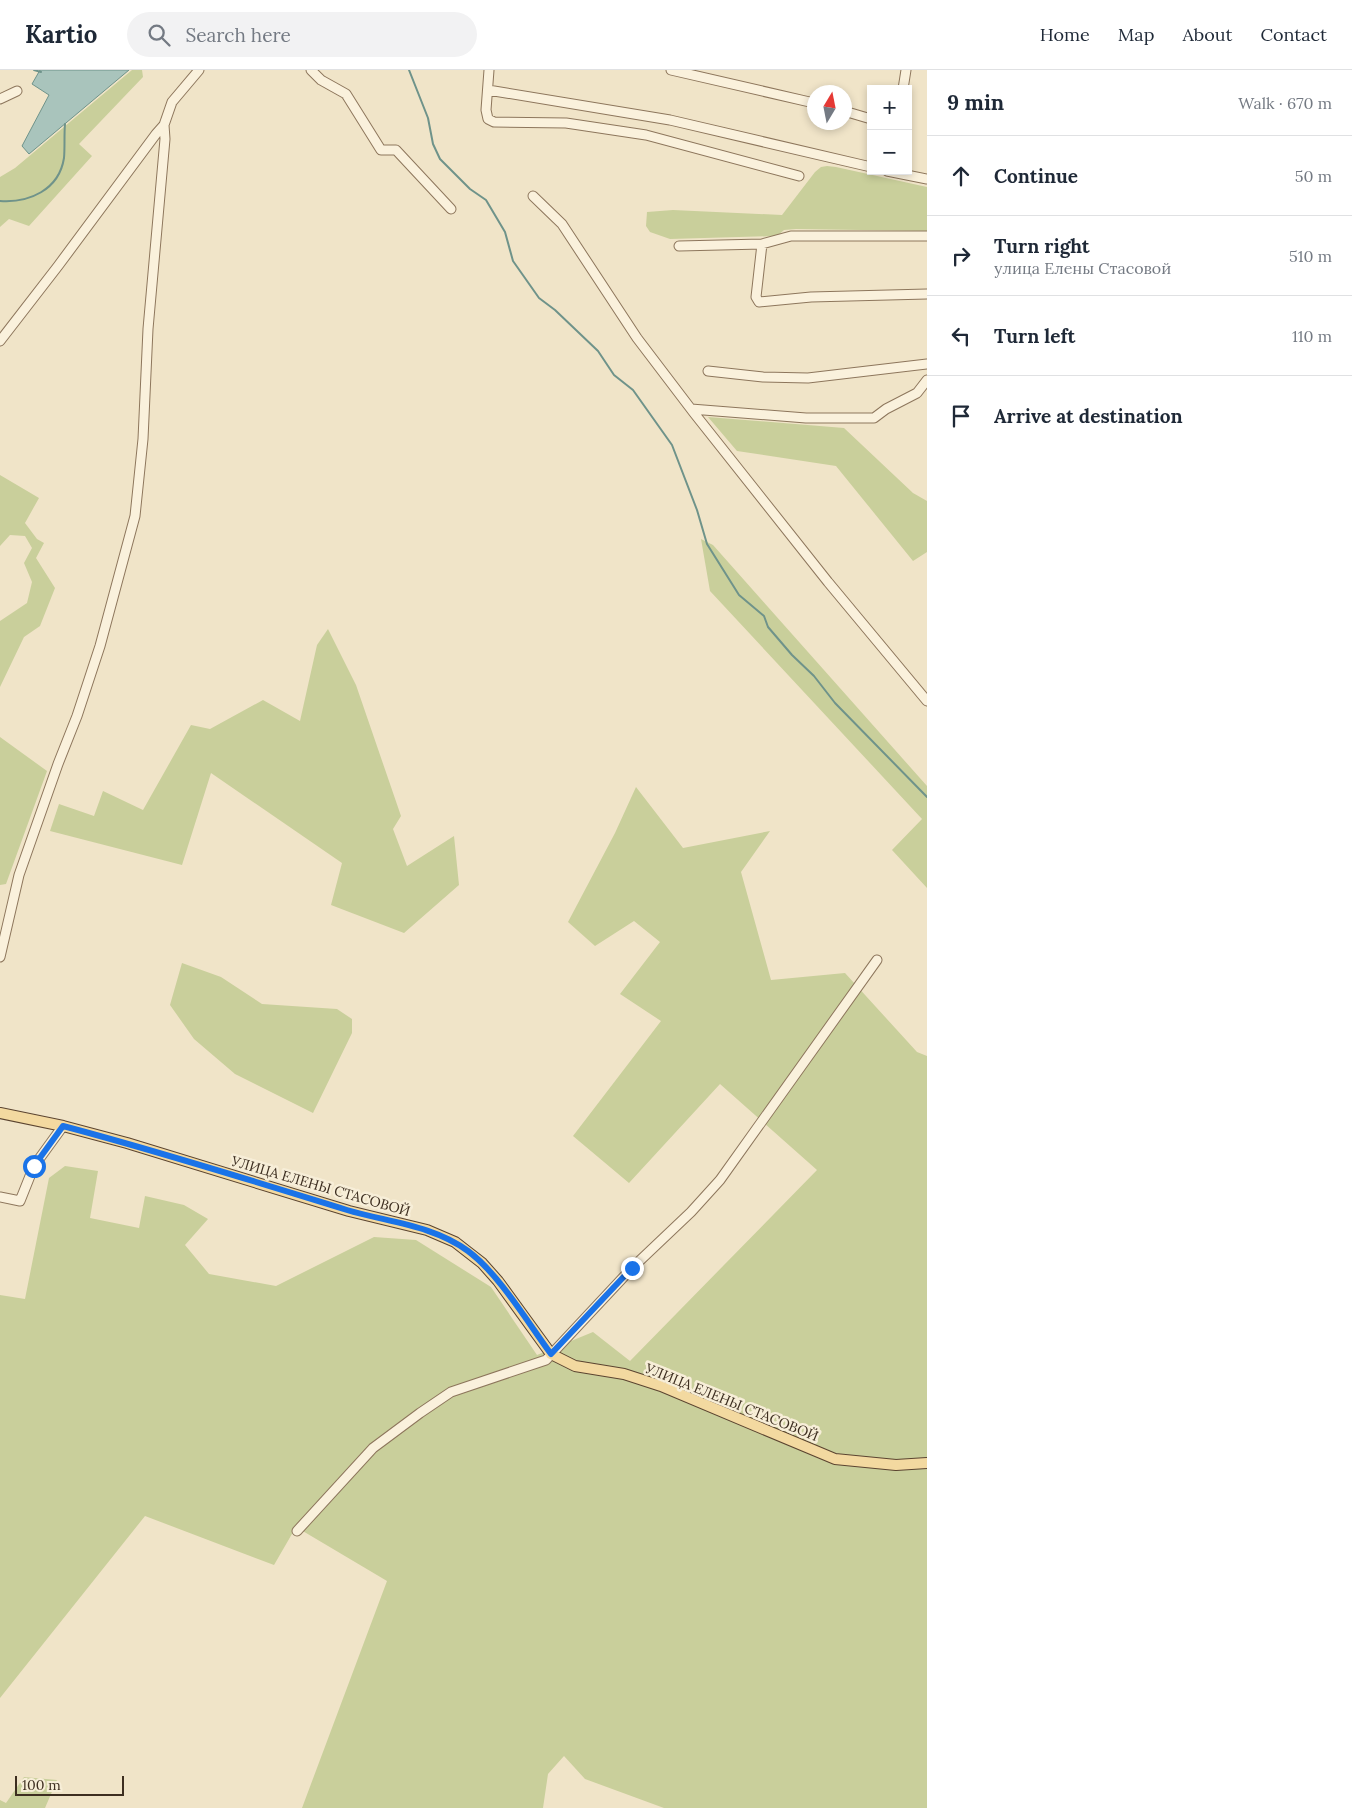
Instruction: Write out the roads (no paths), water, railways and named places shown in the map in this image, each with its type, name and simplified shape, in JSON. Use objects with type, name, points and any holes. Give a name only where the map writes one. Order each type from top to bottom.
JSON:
[{"type":"main road","name":"УЛИЦА ЕЛЕНЫ СТАСОВОЙ","points":[[3,1114],[63,1126],[127,1143],[349,1210],[427,1230],[455,1242],[482,1262],[551,1354],[575,1366],[624,1374],[661,1386],[836,1459],[896,1465],[927,1463]]},
{"type":"street","points":[[0,341],[164,125],[172,102],[198,70]]},
{"type":"street","points":[[311,70],[321,80],[346,94],[381,150],[396,150],[451,209]]},
{"type":"street","points":[[489,70],[486,110],[488,119],[494,122],[566,122],[646,135],[799,176]]},
{"type":"street","points":[[671,70],[807,102]]},
{"type":"street","points":[[904,85],[906,70]]},
{"type":"street","points":[[488,90],[670,120],[867,166]]},
{"type":"street","points":[[0,99],[17,92]]},
{"type":"street","points":[[852,113],[867,117]]},
{"type":"street","points":[[0,957],[19,875],[77,716],[100,646],[135,516],[143,439],[148,329],[165,139],[164,125]]},
{"type":"street","points":[[908,175],[927,179]]},
{"type":"street","points":[[533,196],[562,224],[637,338],[691,409],[828,582],[927,701]]},
{"type":"street","points":[[679,246],[762,244],[791,236],[927,236]]},
{"type":"street","points":[[762,244],[756,297],[759,302],[811,297],[927,294]]},
{"type":"street","points":[[708,371],[763,377],[808,378],[927,364]]},
{"type":"street","points":[[691,409],[806,418],[874,418],[886,409],[917,393],[927,380]]},
{"type":"street","points":[[297,1531],[373,1448],[420,1413],[451,1392],[546,1360],[632,1268],[691,1212],[720,1180],[877,960]]},
{"type":"street","points":[[0,1104],[3,1114]]},
{"type":"street","points":[[0,1197],[20,1201],[34,1166],[63,1126]]},
{"type":"water","points":[[40,70],[129,70],[29,154],[22,146],[49,95],[32,84]]},
{"type":"waterway","points":[[34,70],[41,72]]},
{"type":"waterway","points":[[409,70],[428,118],[433,144],[440,159],[470,189],[486,200],[505,232],[513,261],[539,298],[555,310],[598,351],[614,375],[633,390],[672,445],[697,510],[707,544],[739,595],[764,616],[768,627],[792,655],[814,676],[835,703],[927,797]]},
{"type":"waterway","points":[[0,201],[22,200],[32,197],[56,179],[64,158],[65,124]]}]
